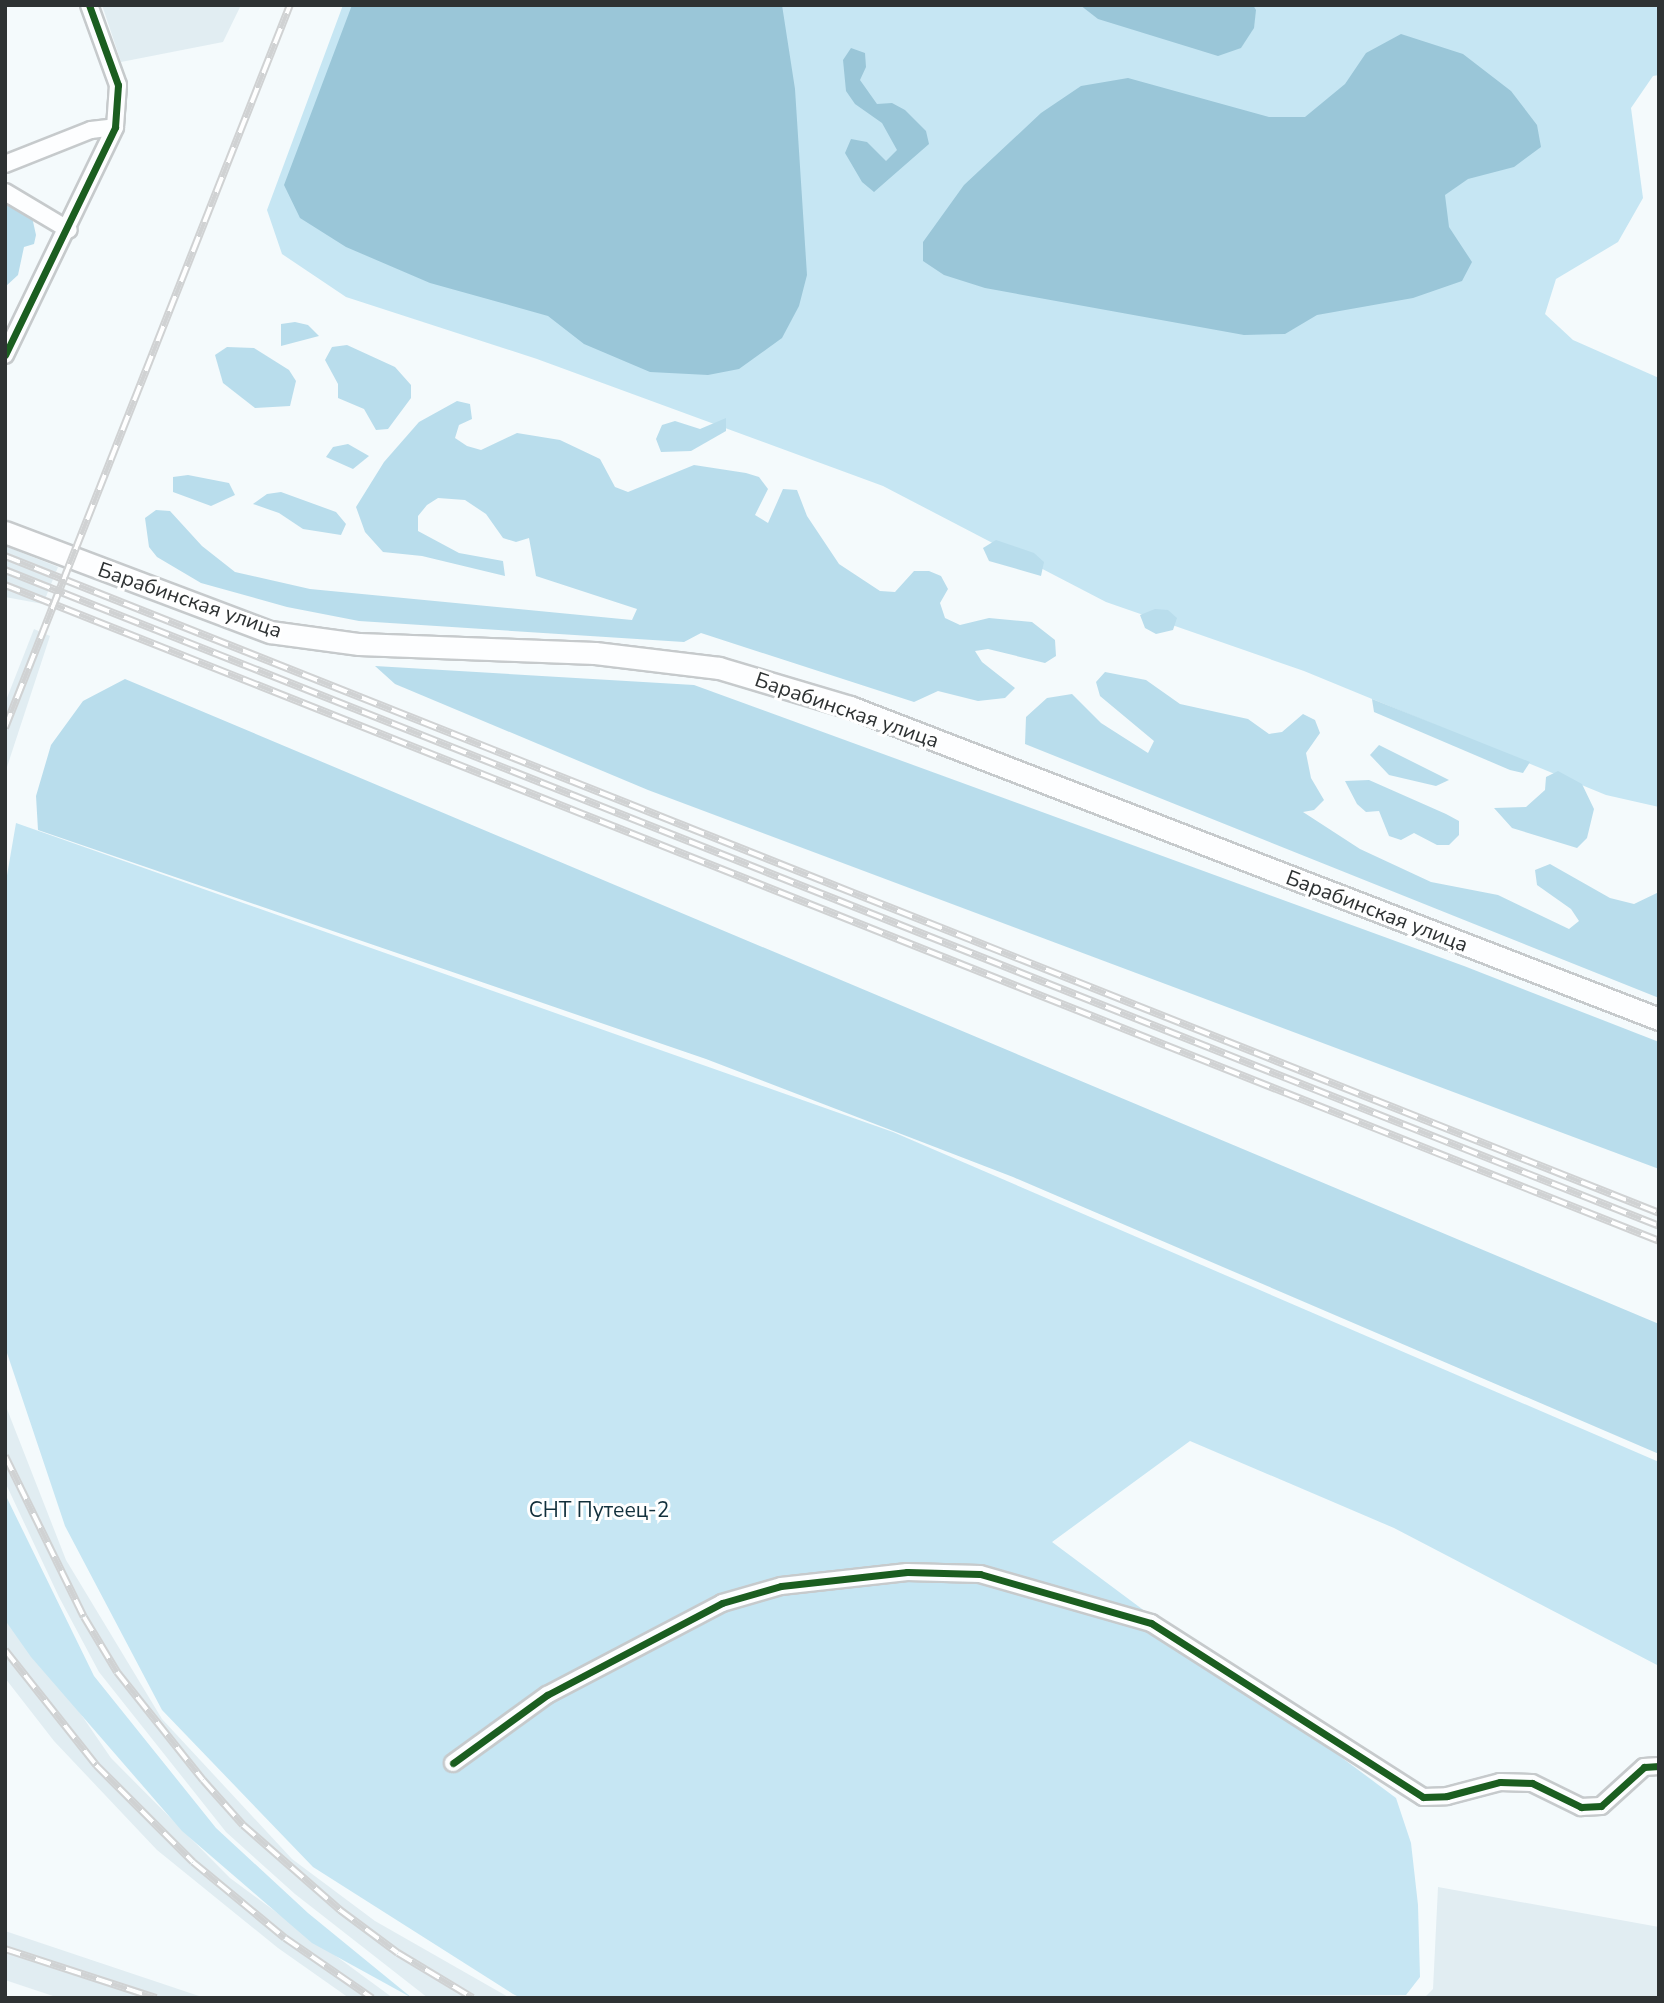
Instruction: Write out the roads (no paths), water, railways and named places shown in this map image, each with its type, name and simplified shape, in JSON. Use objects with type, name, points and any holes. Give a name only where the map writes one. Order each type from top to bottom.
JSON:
[{"type":"main road","name":"Барабинская улица","points":[[5,532],[270,632],[359,644],[595,653],[719,668],[863,712],[1659,1020]]},
{"type":"street","points":[[5,355],[69,230],[115,127],[118,85],[89,5]]},
{"type":"street","points":[[5,164],[91,130],[115,127]]},
{"type":"street","points":[[5,192],[69,230]]},
{"type":"street","points":[[453,1763],[547,1695],[722,1603],[781,1586],[907,1572],[980,1574],[1151,1623],[1423,1797],[1447,1796],[1500,1782],[1532,1783],[1581,1807],[1601,1806],[1644,1767],[1659,1766]]},
{"type":"railway","points":[[5,728],[290,5]]},
{"type":"railway","points":[[5,556],[1659,1213]]},
{"type":"railway","points":[[5,570],[1659,1226]]},
{"type":"railway","points":[[5,585],[1659,1241]]},
{"type":"railway","points":[[5,1456],[84,1617],[117,1672],[203,1780],[243,1825],[340,1910],[398,1953],[473,1998]]},
{"type":"railway","points":[[5,1650],[96,1765],[193,1862],[285,1938],[372,1998]]},
{"type":"railway","points":[[5,1949],[156,1998]]},
{"type":"park label","name":"СНТ Путеец-2","points":[[599,1510]]}]
